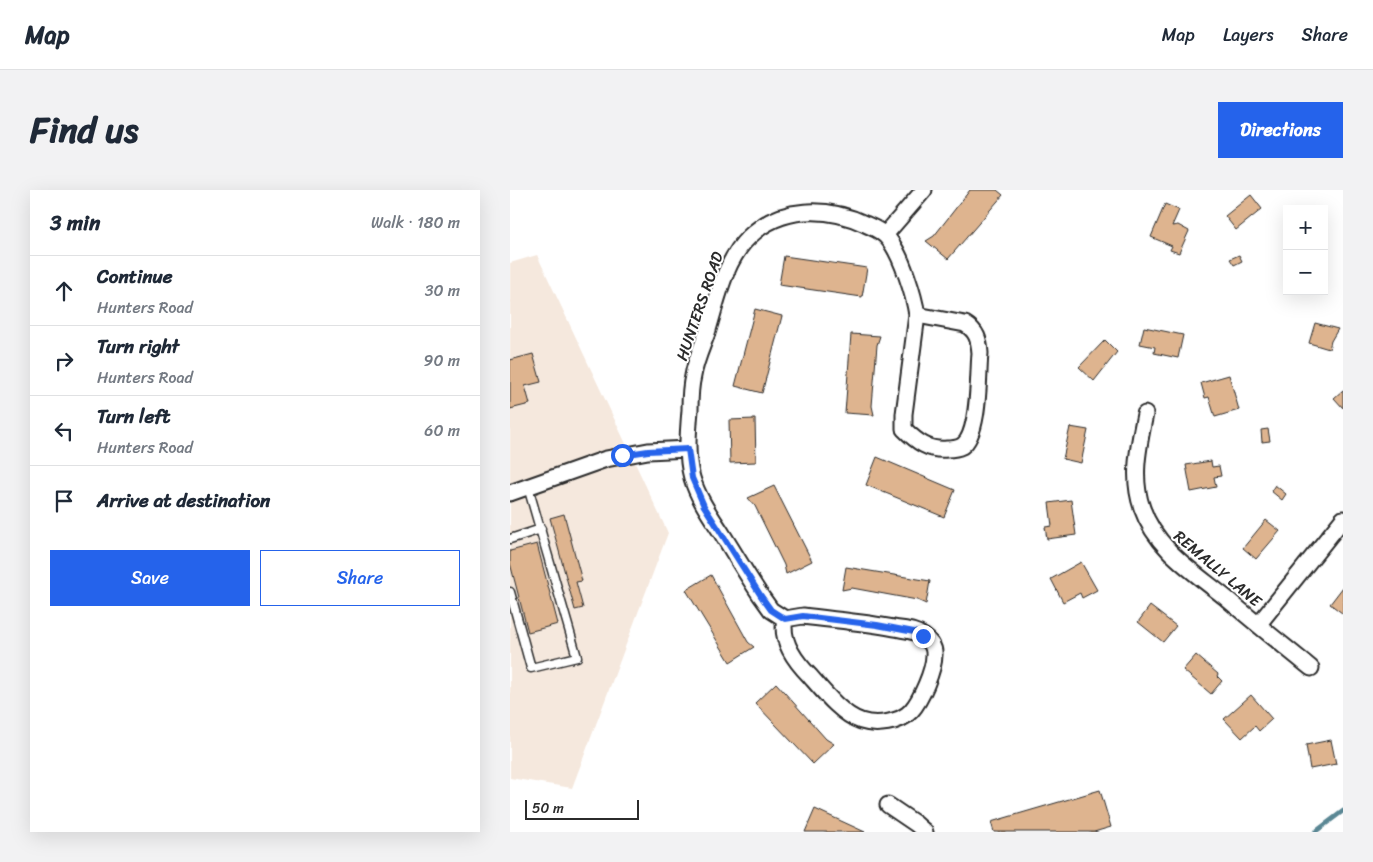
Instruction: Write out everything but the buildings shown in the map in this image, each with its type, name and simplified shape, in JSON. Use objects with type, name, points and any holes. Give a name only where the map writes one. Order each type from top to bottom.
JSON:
[{"type":"street","points":[[885,235],[924,190]]},
{"type":"street","name":"HUNTERS ROAD","points":[[785,619],[771,610],[761,596],[704,506],[692,478],[688,449],[693,375],[728,269],[737,250],[749,237],[767,224],[785,215],[818,211],[852,217],[885,235],[890,241],[906,274],[917,315],[904,414],[904,429],[926,447],[938,450],[962,446],[970,437],[974,424],[980,353],[979,344],[972,328],[965,324],[917,315]]},
{"type":"street","name":"REMALLY LANE","points":[[1145,414],[1139,444],[1137,481],[1141,506],[1148,525],[1170,552],[1311,668]]},
{"type":"street","points":[[510,493],[622,455],[648,451],[688,449]]},
{"type":"street","points":[[1258,625],[1343,519]]},
{"type":"street","points":[[803,616],[877,625],[914,632],[923,636],[932,646],[934,654],[931,672],[911,711],[894,721],[881,723],[861,721],[848,714],[802,668],[787,643],[784,634],[785,619],[803,616]]},
{"type":"street","points":[[888,805],[925,832]]},
{"type":"lane","points":[[510,592],[531,668],[577,657],[528,487]]},
{"type":"lane","points":[[510,539],[541,529]]},
{"type":"shaded area","points":[[537,255],[668,533],[572,788],[510,778],[510,263]]},
{"type":"waterway","points":[[1315,832],[1343,811]]},
{"type":"route","points":[[622,455],[648,451],[688,449],[692,478],[704,506],[761,596],[771,610],[779,616],[785,619],[803,616],[877,625],[914,632],[923,636]]}]
